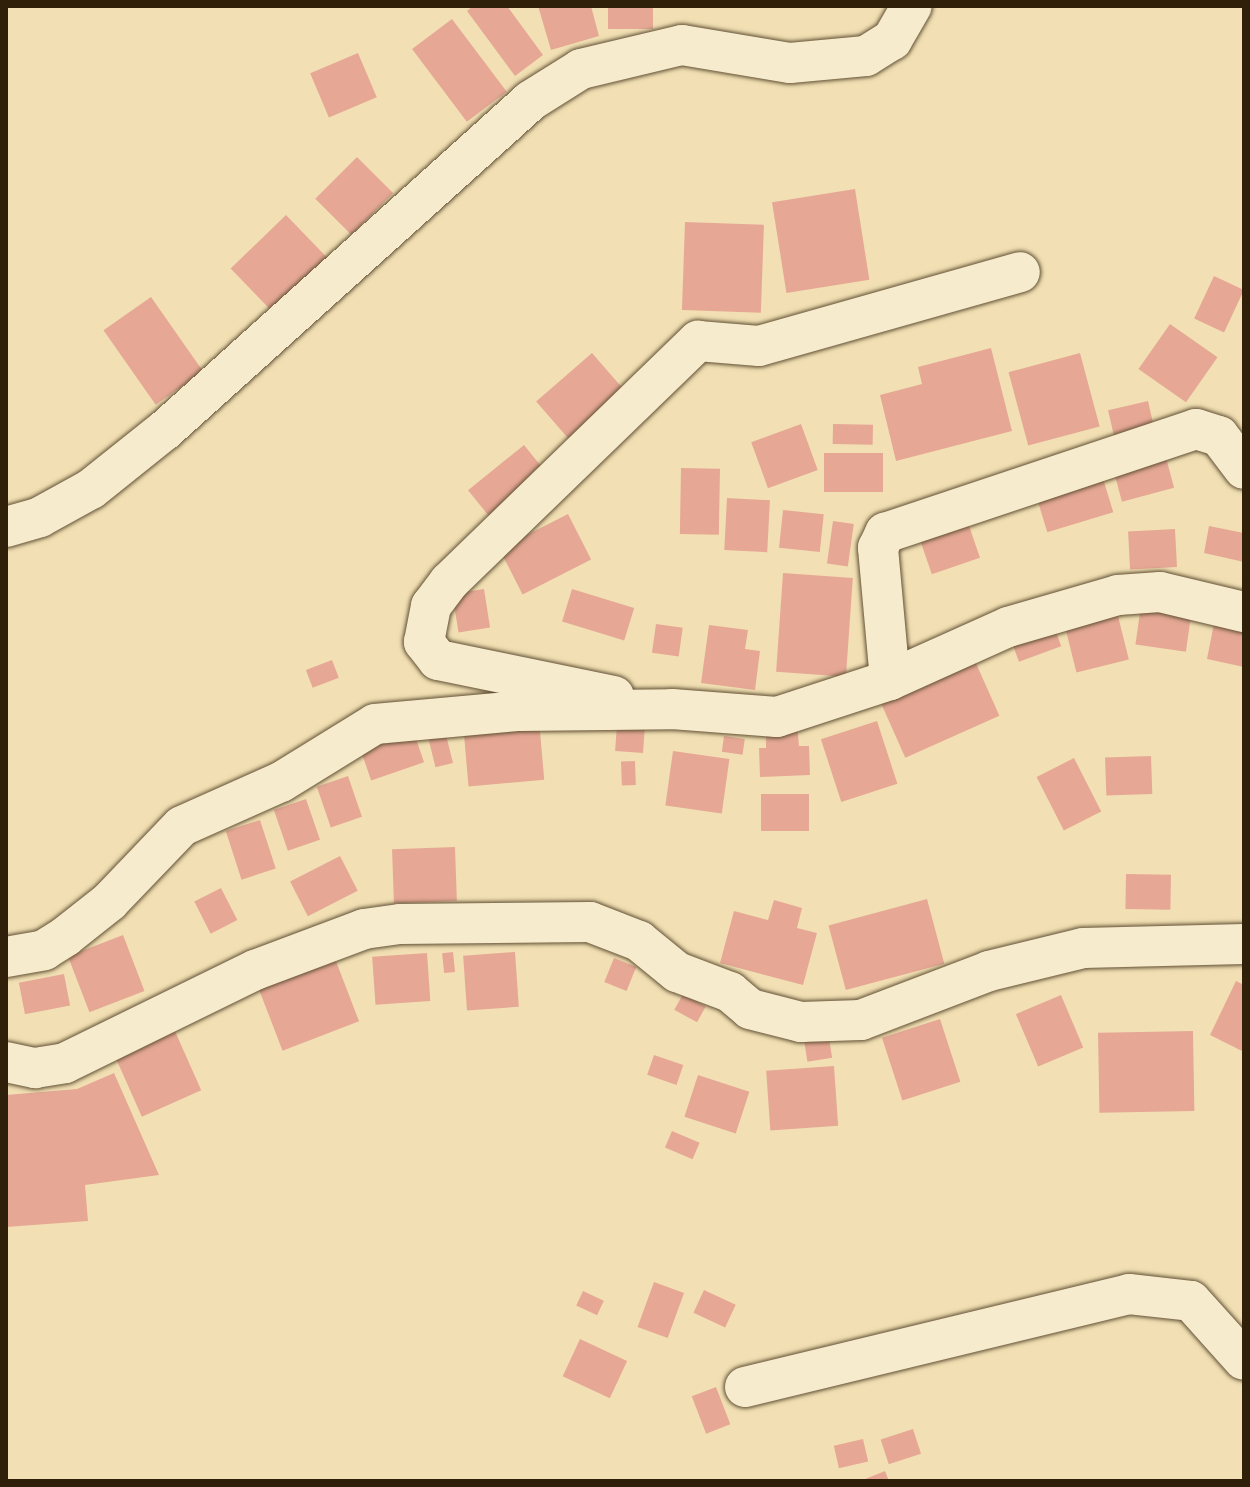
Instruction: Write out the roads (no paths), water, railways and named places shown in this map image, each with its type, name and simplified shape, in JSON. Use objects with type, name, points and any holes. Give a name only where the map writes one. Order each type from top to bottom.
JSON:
[{"type":"street","points":[[6,527],[40,517],[103,479],[165,430],[530,101],[581,69],[682,45],[790,63],[866,56],[892,40],[912,6]]},
{"type":"street","points":[[672,709],[438,660],[424,642],[431,606],[449,582],[698,341],[767,344],[1020,272]]},
{"type":"street","points":[[890,680],[878,548],[885,533],[1196,429],[1219,436],[1244,469]]},
{"type":"street","points":[[6,957],[44,950],[66,936],[109,902],[182,826],[281,782],[375,724],[519,711],[672,709],[777,717],[890,680],[1008,627],[1137,591],[1244,612]]},
{"type":"street","points":[[6,1062],[35,1068],[65,1063],[255,970],[364,929],[400,924],[590,922],[639,941],[677,972],[730,992],[750,1009],[801,1022],[861,1020],[989,971],[1083,948],[1244,944]]},
{"type":"street","points":[[745,1387],[1129,1294],[1191,1301],[1244,1360]]}]
